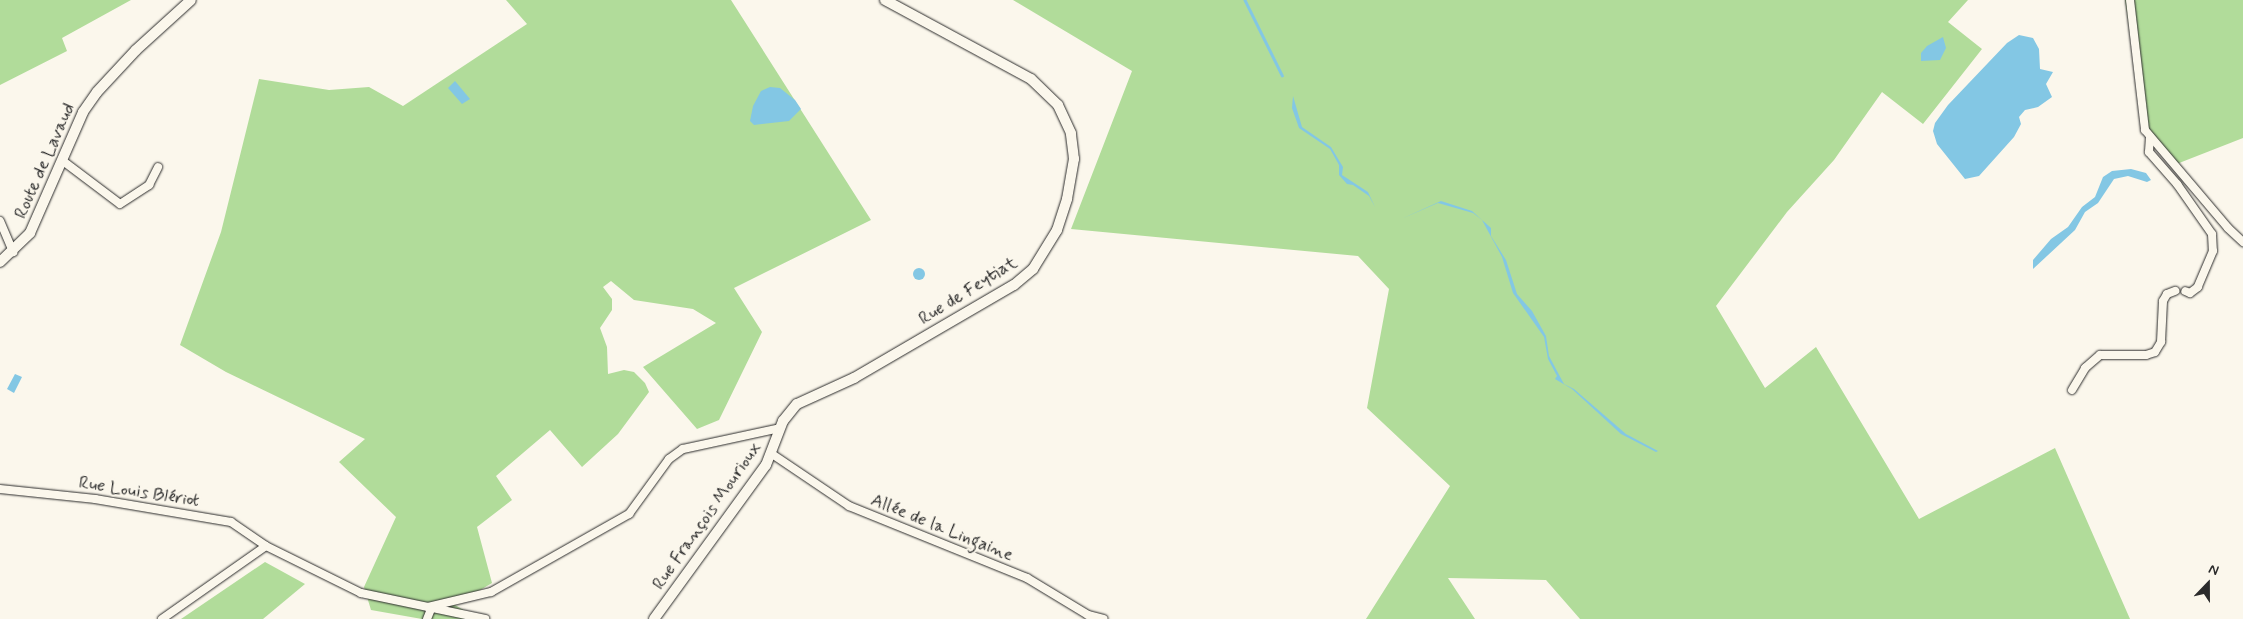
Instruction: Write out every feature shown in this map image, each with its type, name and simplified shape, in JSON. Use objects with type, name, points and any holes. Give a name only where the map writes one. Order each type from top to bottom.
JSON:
[{"type":"street","name":"Route de Lavaud","points":[[0,262],[13,252],[30,234],[83,112],[97,92],[136,50],[191,0]]},
{"type":"street","name":"Rue de Feytiat","points":[[823,391],[854,378],[1026,276],[1057,230],[1068,199],[1074,159],[1072,133],[1058,105],[1031,79],[986,58],[886,0]]},
{"type":"street","points":[[2130,0],[2145,130],[2228,228],[2243,242]]},
{"type":"street","points":[[2150,137],[2149,152],[2177,184],[2212,234],[2213,250],[2198,287],[2190,293],[2185,291]]},
{"type":"street","points":[[63,160],[120,204],[150,185],[158,167]]},
{"type":"street","points":[[0,221],[13,252]]},
{"type":"street","points":[[2072,390],[2085,368],[2100,355],[2146,355],[2155,352],[2162,342],[2163,301],[2167,294],[2175,291]]},
{"type":"street","name":"Rue François Mourioux","points":[[654,619],[772,454],[780,428],[797,404],[823,391]]},
{"type":"street","points":[[427,619],[427,608],[491,592],[630,514],[669,459],[683,449],[780,428]]},
{"type":"street","name":"Allée de la Lingaine","points":[[772,454],[849,506],[1027,578],[1088,615],[1104,619]]},
{"type":"street","name":"Rue Louis Blériot","points":[[0,489],[95,499],[231,522],[266,546],[361,594],[485,619]]},
{"type":"street","points":[[162,619],[266,546]]},
{"type":"green space","points":[[0,0],[131,0],[62,38],[67,51],[0,85]]},
{"type":"green space","points":[[506,0],[731,0],[871,220],[734,288],[762,332],[719,420],[697,429],[643,367],[716,323],[693,309],[634,300],[611,281],[603,287],[612,299],[612,310],[600,328],[607,347],[608,374],[624,370],[634,372],[645,383],[649,392],[618,434],[582,467],[550,430],[496,476],[512,500],[477,527],[492,583],[455,605],[479,619],[422,619],[371,610],[364,587],[396,517],[339,462],[365,439],[226,372],[180,345],[221,232],[259,79],[329,90],[369,87],[403,106],[527,24]]},
{"type":"green space","points":[[1013,0],[1968,0],[1948,22],[1982,49],[1923,124],[1882,92],[1834,160],[1787,212],[1716,306],[1765,388],[1816,347],[1919,519],[2055,448],[2130,619],[1580,619],[1546,580],[1448,578],[1475,619],[1366,619],[1450,486],[1367,408],[1389,289],[1358,256],[1071,229],[1132,71]]},
{"type":"green space","points":[[2125,0],[2243,0],[2243,138],[2174,165],[2145,130]]},
{"type":"green space","points":[[265,562],[305,584],[263,619],[181,619]]},
{"type":"water","points":[[2019,35],[2033,38],[2039,49],[2040,69],[2053,72],[2046,84],[2052,97],[2038,107],[2025,110],[2019,117],[2021,124],[2014,137],[1979,176],[1965,179],[1937,144],[1933,131],[1935,123],[1948,105],[2007,43]]},
{"type":"water","points":[[1943,37],[1946,48],[1940,60],[1921,61],[1921,53],[1927,46]]},
{"type":"water","points":[[455,81],[470,99],[462,104],[448,88]]},
{"type":"water","points":[[770,87],[780,88],[795,100],[801,109],[789,121],[754,125],[750,121],[753,106],[761,91]]},
{"type":"water","points":[[1293,96],[1302,127],[1331,147],[1343,167],[1342,175],[1368,192],[1375,207],[1369,196],[1353,185],[1347,184],[1339,175],[1339,165],[1330,149],[1299,128],[1292,108]]},
{"type":"water","points":[[2131,169],[2146,173],[2151,180],[2147,182],[2128,176],[2114,179],[2098,203],[2085,212],[2075,230],[2033,269],[2033,260],[2051,239],[2068,227],[2082,207],[2095,197],[2103,177],[2112,171]]},
{"type":"water","points":[[1441,201],[1472,211],[1491,228],[1491,236],[1506,260],[1517,294],[1532,311],[1546,336],[1549,356],[1564,384],[1574,389],[1626,434],[1658,451],[1656,452],[1621,434],[1572,389],[1555,379],[1557,376],[1548,359],[1544,337],[1513,293],[1502,257],[1482,220],[1473,213],[1438,203],[1401,219]]},
{"type":"water","points":[[919,268],[925,274],[919,280],[913,274]]},
{"type":"water","points":[[15,374],[22,377],[14,393],[7,389]]},
{"type":"waterway","points":[[1245,0],[1282,75]]}]
